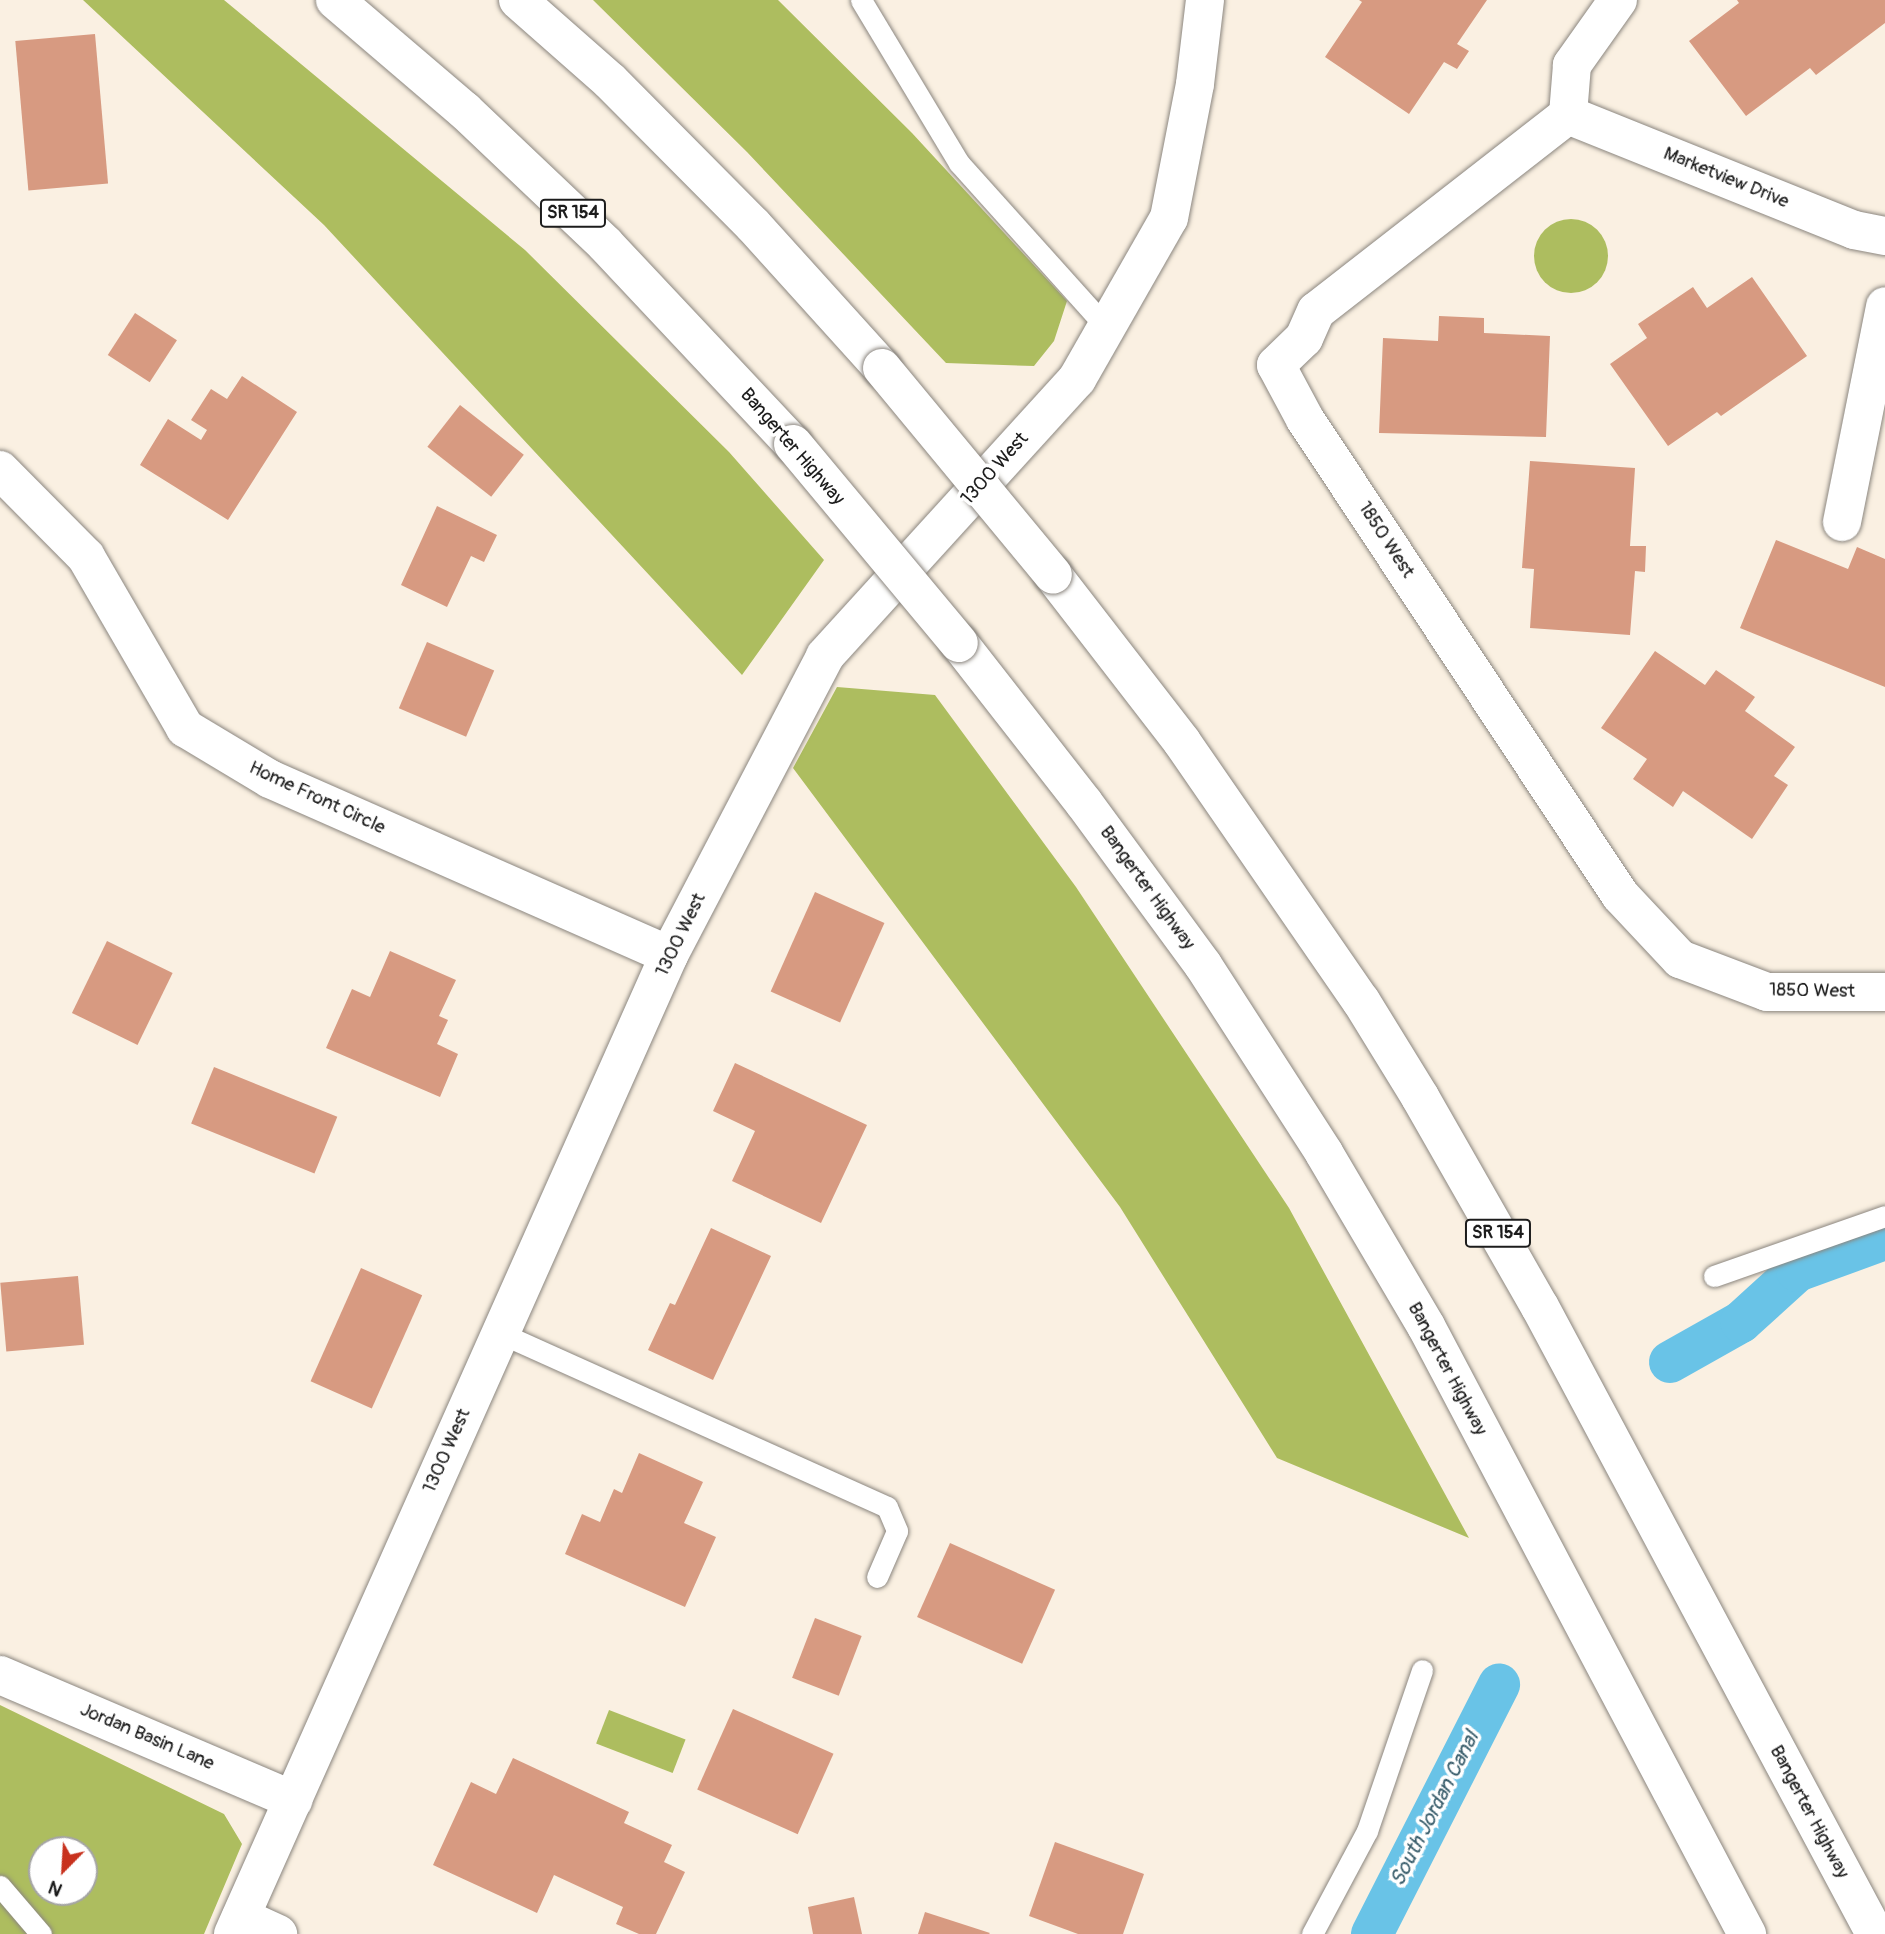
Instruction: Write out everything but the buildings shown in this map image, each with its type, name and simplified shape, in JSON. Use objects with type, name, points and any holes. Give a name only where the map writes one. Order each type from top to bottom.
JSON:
[{"type":"main road","name":"Bangerter Highway","points":[[335,0],[464,110],[606,244],[793,444],[959,643],[1084,803],[1203,965],[1324,1153],[1426,1326],[1699,1851],[1747,1934]]},
{"type":"main road","name":"Bangerter Highway","points":[[518,0],[610,81],[754,225],[882,368],[1053,575],[1182,742],[1361,1001],[1420,1097],[1540,1307],[1875,1934]]},
{"type":"main road","name":"1300 West","points":[[237,1925],[669,955],[825,656],[1077,379],[1108,329],[1169,218],[1195,84],[1205,0]]},
{"type":"main road","points":[[1568,115],[1573,65],[1618,0]]},
{"type":"main road","name":"Marketview Drive","points":[[1568,115],[1854,230],[1885,236]]},
{"type":"main road","name":"1850 West","points":[[1568,115],[1316,311],[1304,338],[1276,365],[1305,419],[1620,895],[1680,959],[1767,992],[1885,992]]},
{"type":"main road","points":[[1842,522],[1885,306]]},
{"type":"main road","name":"Home Front Circle","points":[[0,470],[86,556],[185,727],[270,779],[669,955]]},
{"type":"main road","name":"Jordan Basin Lane","points":[[0,1675],[293,1800]]},
{"type":"main road","points":[[1699,1851],[1734,1934]]},
{"type":"main road","points":[[237,1925],[278,1934]]},
{"type":"lane","points":[[861,0],[959,163],[1108,329]]},
{"type":"lane","points":[[1713,1276],[1885,1216]]},
{"type":"lane","points":[[500,1333],[887,1507],[897,1531],[877,1577]]},
{"type":"lane","points":[[1312,1934],[1367,1831],[1422,1670]]},
{"type":"lane","points":[[0,1886],[41,1934]]},
{"type":"green space","points":[[83,0],[224,0],[525,250],[729,452],[824,560],[742,675],[324,225]]},
{"type":"green space","points":[[593,0],[778,0],[912,133],[1067,301],[1054,341],[1034,366],[946,363],[747,152]]},
{"type":"green space","points":[[1564,219],[1578,219],[1592,225],[1602,235],[1608,256],[1606,270],[1592,287],[1578,293],[1564,293],[1550,287],[1540,277],[1534,263],[1534,249],[1540,235],[1550,225]]},
{"type":"green space","points":[[837,687],[935,695],[1076,887],[1289,1208],[1469,1538],[1277,1458],[1120,1207],[793,768]]},
{"type":"green space","points":[[0,1705],[224,1814],[242,1844],[204,1934],[0,1934]]},
{"type":"green space","points":[[609,1710],[686,1739],[673,1773],[596,1744]]},
{"type":"waterway","name":"South Jordan Canal","points":[[1670,1362],[1741,1322],[1797,1271],[1885,1239]]},
{"type":"waterway","name":"South Jordan Canal","points":[[1372,1934],[1499,1685]]}]
